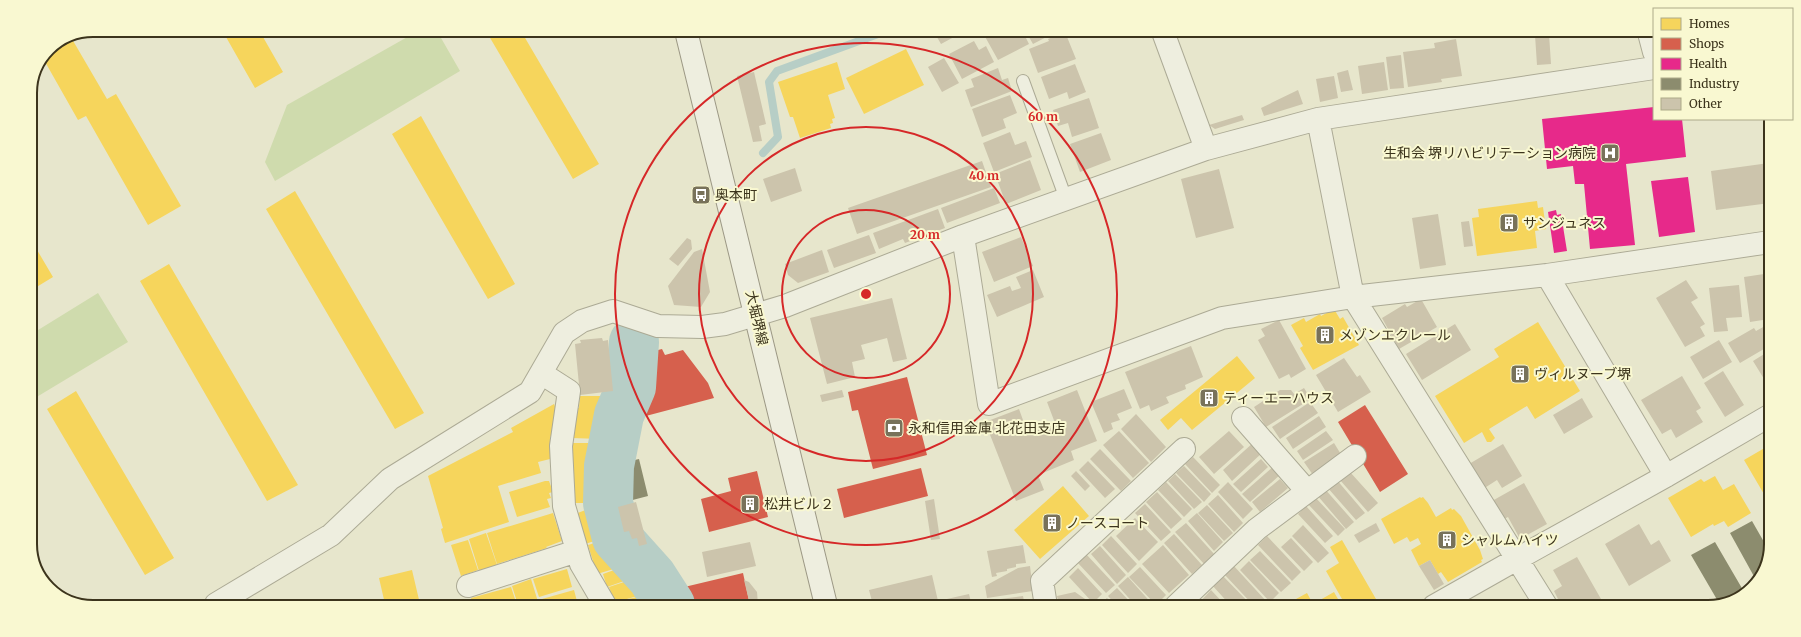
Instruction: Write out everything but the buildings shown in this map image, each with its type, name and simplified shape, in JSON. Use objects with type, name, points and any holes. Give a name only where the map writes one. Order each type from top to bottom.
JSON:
[{"type":"street","name":"大堀堺線","points":[[687,37],[825,600]]},
{"type":"street","points":[[1165,37],[1206,149]]},
{"type":"street","points":[[1650,37],[1653,48]]},
{"type":"street","points":[[225,600],[331,535],[390,479],[530,392],[564,333],[582,321],[613,311],[658,326],[702,327],[725,324],[756,316],[785,306],[963,236],[1206,149],[1318,118],[1653,68]]},
{"type":"street","points":[[1318,118],[1353,297],[1542,600]]},
{"type":"street","points":[[963,236],[989,404],[1222,318],[1353,297],[1548,275],[1764,243]]},
{"type":"street","points":[[1548,275],[1666,476]]},
{"type":"street","points":[[541,373],[569,391],[561,446],[564,506],[581,564],[602,600]]},
{"type":"street","points":[[1243,418],[1307,491]]},
{"type":"street","points":[[1444,600],[1666,476],[1764,419]]},
{"type":"street","points":[[1045,600],[1042,581],[1184,449]]},
{"type":"street","points":[[1182,600],[1257,529],[1355,456]]},
{"type":"street","points":[[468,586],[577,551]]},
{"type":"lane","points":[[1023,81],[1066,199]]},
{"type":"green space","points":[[407,37],[440,37],[460,71],[275,181],[265,162],[287,105]]},
{"type":"green space","points":[[98,293],[128,342],[37,397],[37,331]]},
{"type":"waterway","points":[[763,153],[778,137],[769,82],[777,71],[870,37]]},
{"type":"waterway","points":[[634,342],[631,387],[619,415],[609,466],[608,503],[617,538],[652,577],[667,600]]},
{"type":"place","name":"生和会 堺リハビリテーション病院","points":[[1610,153]]},
{"type":"place","name":"奥本町","points":[[701,195]]},
{"type":"place","name":"サンジュネス","points":[[1509,223]]},
{"type":"place","name":"メゾンエクレール","points":[[1325,335]]},
{"type":"place","name":"ヴィルヌーブ堺","points":[[1520,374]]},
{"type":"place","name":"ティーエーハウス","points":[[1209,398]]},
{"type":"place","name":"永和信用金庫 北花田支店","points":[[894,428]]},
{"type":"place","name":"松井ビル２","points":[[750,504]]},
{"type":"place","name":"ノースコート","points":[[1052,523]]},
{"type":"place","name":"シャルムハイツ","points":[[1447,540]]}]
